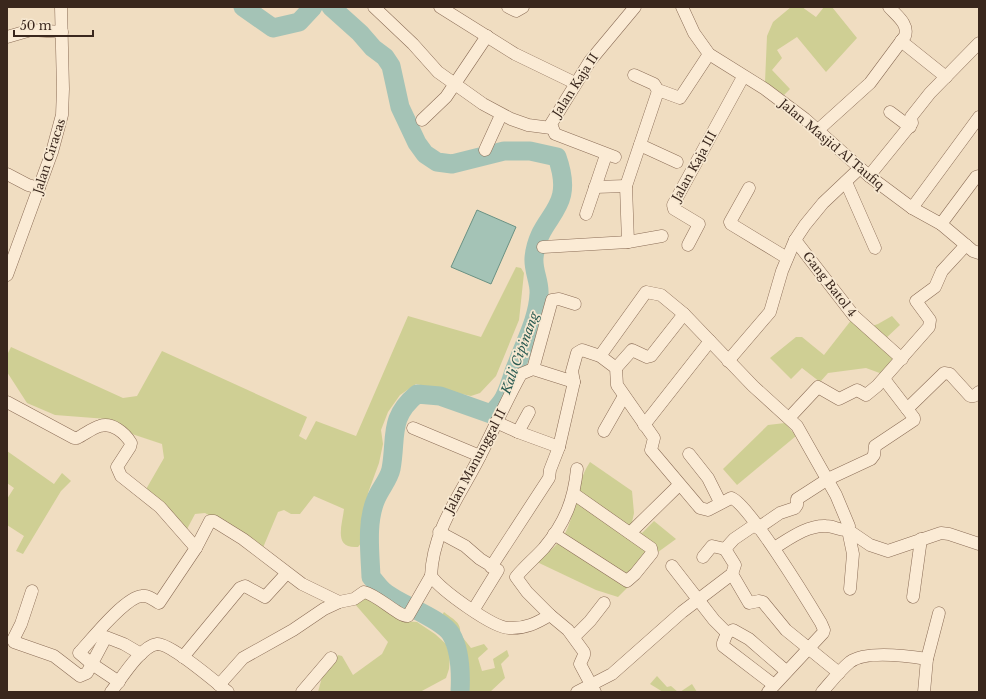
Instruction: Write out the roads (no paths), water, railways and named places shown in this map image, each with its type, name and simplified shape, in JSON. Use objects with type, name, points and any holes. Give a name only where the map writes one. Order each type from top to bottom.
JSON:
[{"type":"street","name":"Jalan Ciracas","points":[[7,275],[52,152],[62,115],[61,7]]},
{"type":"street","points":[[374,7],[408,39],[438,72],[501,115],[528,125],[551,128]]},
{"type":"street","points":[[440,7],[534,64],[575,83]]},
{"type":"street","points":[[508,7],[516,11],[524,7]]},
{"type":"street","name":"Jalan Kaja II","points":[[595,187],[611,156],[555,134],[551,128],[553,119],[575,83],[602,44],[635,7]]},
{"type":"street","name":"Jalan Masjid Al Taufiq","points":[[682,7],[694,33],[709,54],[743,77],[765,89],[818,130],[869,176],[912,208],[940,224],[974,252]]},
{"type":"street","points":[[818,130],[870,83],[901,41],[907,30],[906,25],[889,7]]},
{"type":"street","points":[[7,37],[31,30],[62,32]]},
{"type":"street","points":[[422,120],[437,108],[456,84],[487,36]]},
{"type":"street","points":[[901,41],[946,77]]},
{"type":"street","points":[[869,176],[910,127],[912,122],[911,118],[916,110],[979,43]]},
{"type":"street","points":[[634,75],[654,84],[659,92],[680,98],[709,54]]},
{"type":"street","name":"Jalan Kaja III","points":[[688,245],[699,224],[674,209],[673,205],[743,77]]},
{"type":"street","points":[[628,242],[626,186],[659,92]]},
{"type":"street","points":[[890,112],[910,127]]},
{"type":"street","points":[[485,150],[501,115]]},
{"type":"street","points":[[912,208],[979,117]]},
{"type":"street","points":[[640,145],[677,162]]},
{"type":"street","points":[[728,361],[770,312],[778,282],[796,240],[823,203],[860,168]]},
{"type":"street","points":[[7,174],[24,183],[39,188]]},
{"type":"street","points":[[940,224],[976,177],[979,176]]},
{"type":"street","points":[[846,182],[875,248]]},
{"type":"street","points":[[586,214],[595,187],[626,186]]},
{"type":"street","points":[[749,188],[730,224],[787,258]]},
{"type":"street","points":[[543,247],[628,242],[662,236]]},
{"type":"street","name":"Gang Batol 4","points":[[796,240],[854,316],[902,359]]},
{"type":"street","points":[[788,418],[818,387],[829,395],[839,399],[857,390],[866,394],[884,379],[930,324],[930,320],[916,301],[936,287],[942,271],[974,252]]},
{"type":"street","points":[[600,356],[646,292],[661,296],[684,314],[728,361],[802,433],[811,452],[828,479],[850,526],[848,530],[853,554],[850,589]]},
{"type":"street","points":[[574,382],[533,369],[552,300],[559,299],[575,304]]},
{"type":"street","points":[[684,314],[651,356],[647,357],[632,350],[616,368],[617,385],[654,438],[651,450],[679,485],[703,510],[708,510],[720,502],[733,498],[742,505],[774,548],[823,627],[823,633],[786,671],[772,690],[723,646],[722,643],[727,633],[733,630],[749,639],[786,671]]},
{"type":"street","points":[[644,425],[710,341]]},
{"type":"street","points":[[491,566],[524,514],[533,505],[549,478],[550,470],[559,447],[574,382],[572,370],[579,351],[587,350],[600,356],[616,368]]},
{"type":"street","name":"Jalan Manunggal II","points":[[339,602],[354,600],[364,592],[381,600],[401,615],[407,616],[410,614],[431,576],[439,532],[480,456],[520,374],[533,369]]},
{"type":"street","points":[[907,410],[944,373],[950,374],[970,396],[974,396],[979,392]]},
{"type":"street","points":[[725,549],[734,539],[780,513],[795,508],[797,505],[797,499],[828,479],[872,458],[875,446],[914,420],[884,379]]},
{"type":"street","points":[[604,431],[624,396]]},
{"type":"street","points":[[7,402],[74,438],[77,438],[99,426],[106,425],[118,429],[131,443],[130,447],[119,461],[117,470],[127,482],[160,507],[196,548]]},
{"type":"street","points":[[518,432],[529,412]]},
{"type":"street","points":[[496,422],[559,447]]},
{"type":"street","points":[[413,428],[480,456]]},
{"type":"street","points":[[689,454],[708,478],[720,502]]},
{"type":"street","points":[[577,469],[574,494],[570,505],[554,534],[516,578],[550,615],[574,637],[584,652],[580,663],[593,689]]},
{"type":"street","points":[[630,533],[679,485]]},
{"type":"street","points":[[554,534],[627,581],[635,574],[653,552],[651,548],[574,494]]},
{"type":"street","points":[[119,682],[92,664],[79,653],[111,618],[133,600],[142,596],[150,597],[159,603],[196,548],[208,523],[214,521],[243,539],[286,574],[302,584],[339,602]]},
{"type":"street","points":[[774,548],[802,531],[827,526],[848,530],[870,545],[888,550],[936,534],[949,534],[979,544]]},
{"type":"street","points":[[439,532],[465,546],[498,572],[474,609]]},
{"type":"street","points":[[913,597],[921,539]]},
{"type":"street","points":[[577,692],[593,689],[621,667],[698,599],[732,574],[735,565],[725,549],[712,546],[702,557]]},
{"type":"street","points":[[672,566],[714,620],[727,633]]},
{"type":"street","points":[[183,657],[240,588],[245,586],[265,597],[286,574]]},
{"type":"street","points":[[732,574],[748,603],[763,602],[786,630],[839,673]]},
{"type":"street","points":[[431,576],[444,590],[474,609],[492,623],[508,628],[524,627],[550,615]]},
{"type":"street","points":[[32,591],[21,624],[11,633],[14,642],[54,656],[80,676],[86,675],[106,637],[124,644],[141,654]]},
{"type":"street","points":[[112,692],[141,654],[158,644],[163,645],[183,657],[223,688],[243,658],[298,627],[324,609],[339,602]]},
{"type":"street","points":[[574,637],[590,621],[604,603]]},
{"type":"street","points":[[924,692],[927,658],[939,613]]},
{"type":"street","points":[[822,692],[851,661],[871,656],[907,656],[927,658]]},
{"type":"street","points":[[302,692],[331,658]]},
{"type":"waterway","name":"Kali Cipinang","points":[[243,7],[273,28],[299,22],[313,7]]},
{"type":"waterway","name":"Kali Cipinang","points":[[331,7],[360,33],[373,48],[385,57],[391,66],[400,107],[417,143],[425,154],[437,162],[452,164],[504,151],[530,151],[557,157],[562,176],[560,202],[542,231],[537,243],[534,258],[534,267],[539,290],[536,312],[531,330],[503,400],[491,414],[440,396],[417,394],[402,411],[395,428],[391,469],[376,499],[371,517],[369,537],[371,577],[386,593],[393,598],[431,618],[446,628],[451,634],[459,655],[460,692]]}]
